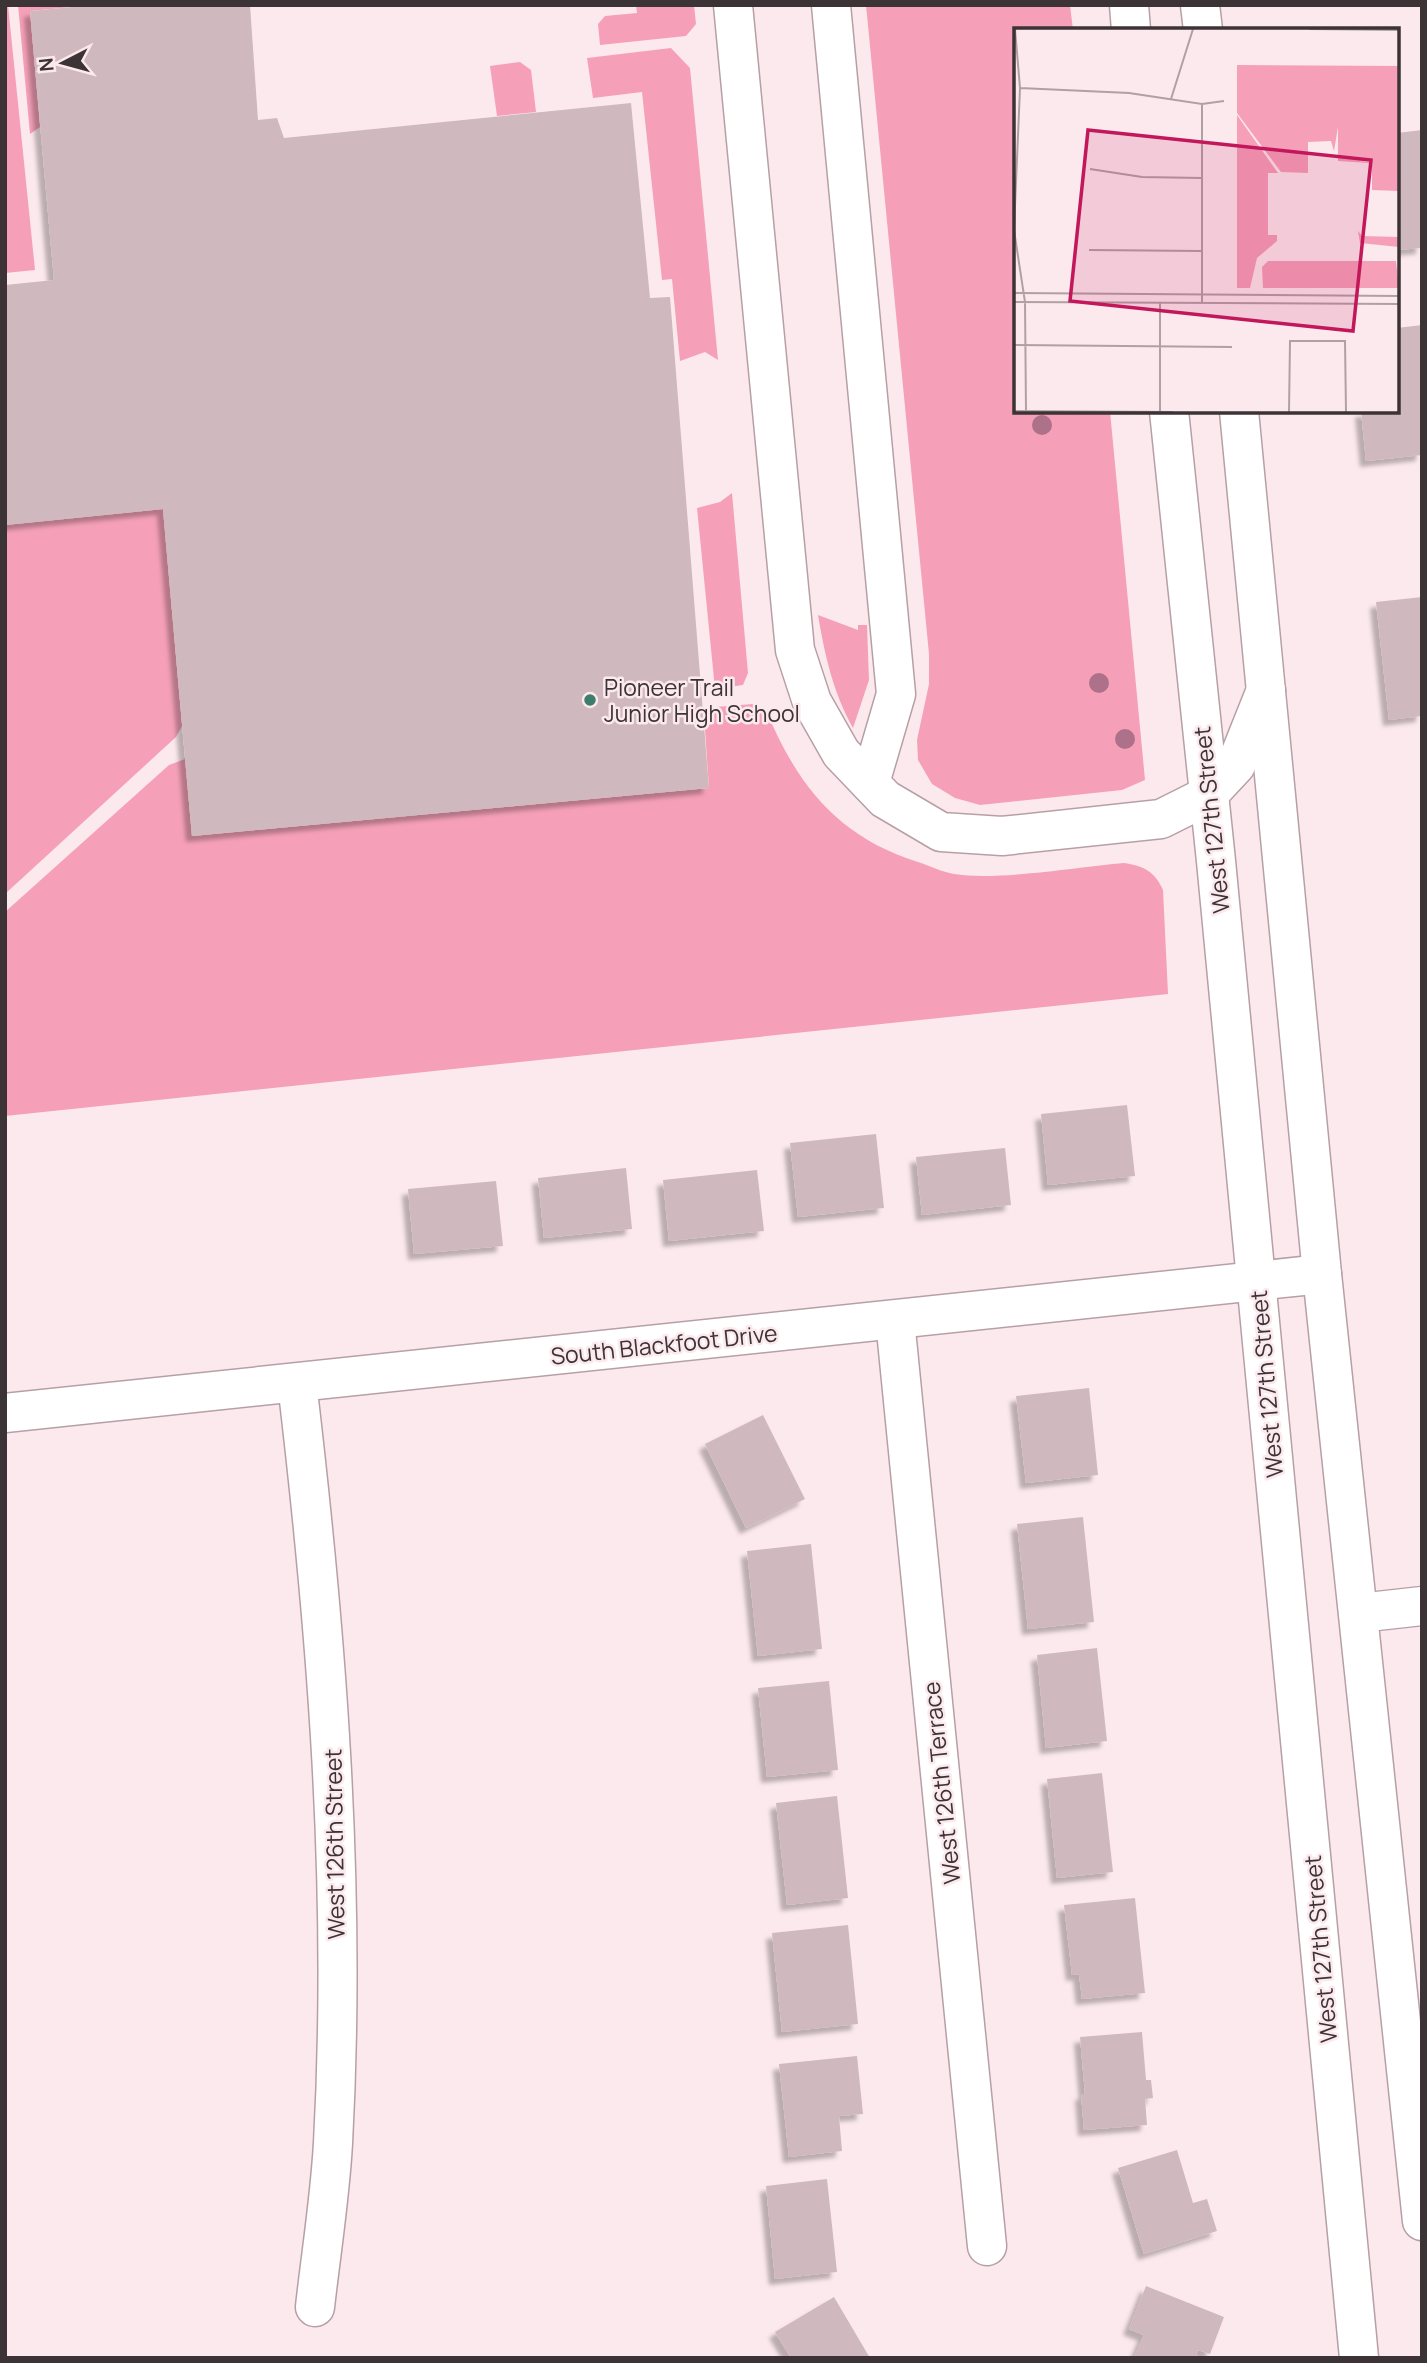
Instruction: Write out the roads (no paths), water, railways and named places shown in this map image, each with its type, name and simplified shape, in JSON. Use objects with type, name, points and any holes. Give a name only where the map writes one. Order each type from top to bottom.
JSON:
[{"type":"main road","points":[[733,5],[795,650],[812,702],[841,753],[885,799],[941,832],[1002,836],[1161,819],[1208,796],[1236,765],[1266,690]]},
{"type":"main road","points":[[831,5],[896,694],[870,783]]},
{"type":"main road","points":[[1129,5],[1132,28]]},
{"type":"main road","points":[[1200,5],[1203,28]]},
{"type":"main road","name":"West 127th Street","points":[[1169,413],[1256,1279],[1359,2358]]},
{"type":"main road","points":[[1239,413],[1322,1274],[1360,1613],[1422,2221]]},
{"type":"main road","name":"South Blackfoot Drive","points":[[5,1413],[1322,1274]]},
{"type":"main road","name":"West 126th Terrace","points":[[895,1320],[987,2246]]},
{"type":"main road","name":"West 126th Street","points":[[297,1383],[329,1681],[336,1877],[333,2145],[315,2307]]},
{"type":"main road","points":[[1360,1613],[1422,1606]]},
{"type":"place","name":"Pioneer Trail Junior High School","points":[[590,700]]}]
